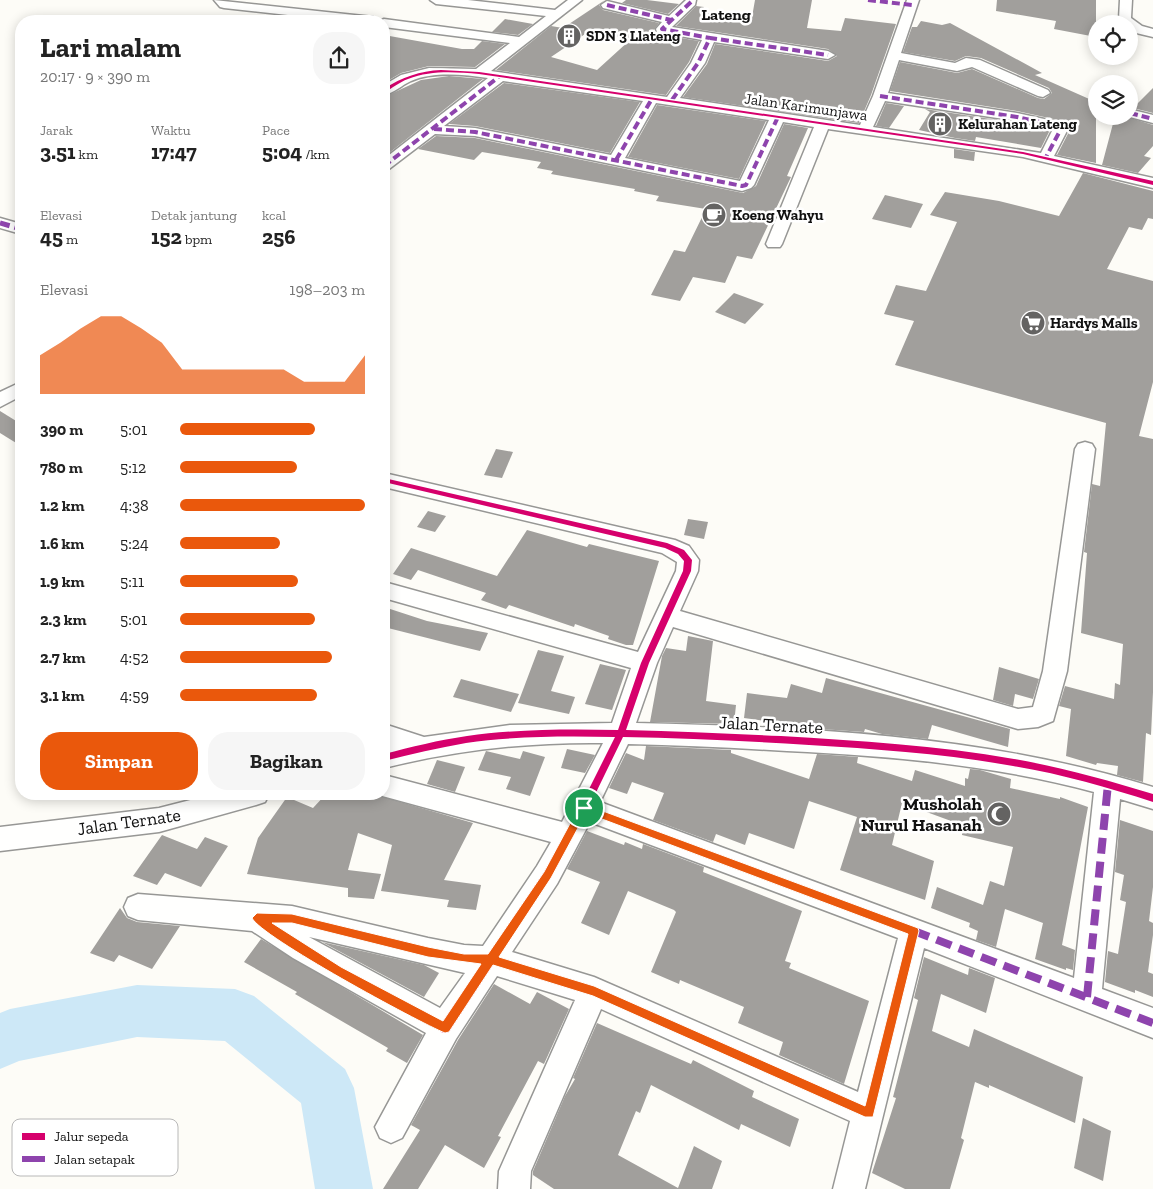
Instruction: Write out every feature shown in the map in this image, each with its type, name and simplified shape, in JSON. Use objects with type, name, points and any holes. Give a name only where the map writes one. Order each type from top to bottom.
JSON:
[{"type":"street","points":[[220,0],[224,4],[320,15]]},
{"type":"street","points":[[436,0],[561,12]]},
{"type":"street","points":[[478,0],[561,12]]},
{"type":"street","points":[[479,73],[576,0]]},
{"type":"street","points":[[865,129],[880,96],[914,0]]},
{"type":"street","points":[[1126,0],[1125,19],[1138,29],[1153,33]]},
{"type":"street","points":[[691,2],[662,29],[710,38],[828,54]]},
{"type":"street","points":[[608,5],[671,20]]},
{"type":"street","points":[[390,23],[522,41]]},
{"type":"street","points":[[672,100],[698,63],[710,38]]},
{"type":"street","points":[[893,55],[957,67],[966,62],[975,63],[1043,93]]},
{"type":"street","name":"Jalan Karimunjawa","points":[[390,87],[410,75],[434,70],[479,73],[653,97],[1046,157],[1153,183]]},
{"type":"street","points":[[390,162],[500,76]]},
{"type":"street","points":[[880,96],[1018,117],[1062,126],[1046,157]]},
{"type":"street","points":[[616,160],[653,97]]},
{"type":"street","points":[[1138,115],[1153,119]]},
{"type":"street","points":[[434,129],[452,132],[475,132],[737,186],[746,185],[778,117]]},
{"type":"street","points":[[774,244],[823,123]]},
{"type":"street","points":[[0,223],[15,227]]},
{"type":"street","points":[[0,400],[15,391]]},
{"type":"street","points":[[666,616],[1018,719],[1038,718],[1044,714],[1055,671],[1085,450]]},
{"type":"street","points":[[390,481],[667,546],[681,552],[688,560],[687,570],[645,663],[621,732],[584,808],[567,835],[547,875],[445,1028],[391,1127]]},
{"type":"street","points":[[390,592],[645,663]]},
{"type":"street","name":"Jalan Ternate","points":[[390,755],[420,746],[503,735],[621,732],[783,740],[952,754],[1013,762],[1108,784],[1153,798]]},
{"type":"street","points":[[390,736],[420,746]]},
{"type":"street","points":[[1087,997],[1108,784]]},
{"type":"street","points":[[390,788],[567,835]]},
{"type":"street","name":"Jalan Ternate","points":[[0,839],[159,820],[234,800]]},
{"type":"street","points":[[584,808],[914,931],[1153,1023]]},
{"type":"street","points":[[138,907],[257,918],[292,919],[428,952],[464,959],[491,960],[594,991],[869,1113]]},
{"type":"street","points":[[257,918],[286,939],[338,970],[445,1028]]},
{"type":"street","points":[[849,1189],[914,931]]},
{"type":"street","points":[[514,1189],[515,1172],[594,991]]},
{"type":"building","points":[[605,0],[599,5],[603,10],[659,23],[654,30],[657,34],[699,41],[689,62],[666,95],[496,70],[551,26],[563,28]],"holes":[[[591,30],[630,40],[597,70],[551,57]]]},
{"type":"building","points":[[626,0],[647,0],[679,4],[668,14],[622,3]]},
{"type":"building","points":[[755,0],[812,0],[807,28],[841,31],[845,18],[896,24],[859,123],[683,97],[707,64],[715,44],[828,61],[837,56],[828,49],[676,26],[696,6],[704,7],[701,11],[752,17]]},
{"type":"building","points":[[997,0],[1096,0],[1096,15],[1088,15],[1088,35],[1054,29],[1056,21],[996,11]]},
{"type":"building","points":[[505,19],[533,24],[518,35],[492,32]]},
{"type":"building","points":[[921,21],[942,25],[950,23],[1042,73],[1035,75],[1088,98],[1088,125],[1096,125],[1096,163],[1057,155],[1071,128],[1067,122],[1017,111],[890,91],[900,62],[957,73],[972,69],[1038,98],[1044,99],[1052,93],[1049,88],[981,58],[966,56],[955,61],[903,52],[912,27],[917,27]]},
{"type":"building","points":[[390,36],[462,49],[474,49],[482,41],[505,44],[475,67],[429,66],[401,73],[390,79]]},
{"type":"building","points":[[449,76],[483,79],[390,152],[390,94],[421,80]]},
{"type":"building","points":[[504,83],[640,102],[610,153],[475,126],[449,124]]},
{"type":"building","points":[[1153,88],[1153,113],[1138,109],[1138,103]]},
{"type":"building","points":[[886,103],[904,106],[889,128],[876,126]]},
{"type":"building","points":[[657,105],[766,121],[739,179],[628,157]]},
{"type":"building","points":[[925,109],[1050,130],[1041,148],[976,137],[975,141],[955,138],[919,130],[930,112]]},
{"type":"building","points":[[1138,120],[1153,125],[1153,146],[1144,156],[1151,158],[1138,173],[1102,165],[1113,125],[1138,125]]},
{"type":"building","points":[[784,124],[808,128],[787,176],[791,177],[752,259],[737,256],[725,283],[693,277],[680,301],[651,295],[674,250],[685,252],[706,209],[656,201],[659,196],[634,191],[635,189],[551,174],[553,171],[537,168],[541,162],[482,152],[474,160],[418,149],[436,136],[475,138],[743,193],[756,186]]},
{"type":"building","points":[[954,149],[975,152],[974,161],[954,158]]},
{"type":"building","points":[[1083,173],[1153,191],[1153,219],[1148,218],[1142,230],[1129,227],[1107,269],[1153,281],[1153,382],[1139,436],[1153,439],[1153,692],[1151,735],[1146,733],[1143,782],[1117,775],[1118,766],[1097,763],[1096,765],[1066,756],[1071,709],[1059,706],[1065,686],[1114,699],[1115,683],[1120,685],[1123,644],[1081,633],[1087,553],[1084,552],[1092,484],[1100,486],[1106,423],[895,365],[914,321],[884,314],[896,285],[926,291],[957,222],[930,215],[945,192],[999,201],[1059,216]]},
{"type":"building","points":[[885,195],[923,204],[911,228],[872,219]]},
{"type":"building","points":[[734,293],[764,304],[745,324],[715,312]]},
{"type":"building","points":[[0,411],[15,420],[15,442],[0,433]]},
{"type":"building","points":[[496,449],[513,452],[502,478],[484,475]]},
{"type":"building","points":[[428,511],[446,516],[435,532],[417,527]]},
{"type":"building","points":[[688,519],[708,522],[704,539],[684,535]]},
{"type":"building","points":[[527,530],[587,547],[589,544],[659,561],[633,645],[626,645],[608,639],[609,636],[575,624],[574,627],[509,605],[506,609],[481,600],[486,593],[418,570],[411,580],[393,574],[411,548],[497,576]]},
{"type":"building","points":[[390,609],[427,621],[488,633],[480,651],[390,629]]},
{"type":"building","points":[[688,636],[713,641],[706,701],[736,705],[734,724],[650,722],[662,656],[666,648],[686,651]]},
{"type":"building","points":[[538,650],[564,656],[551,691],[575,697],[569,714],[518,703]]},
{"type":"building","points":[[600,664],[626,670],[612,710],[585,704]]},
{"type":"building","points":[[999,667],[1039,679],[1033,699],[1015,694],[1013,706],[993,700]]},
{"type":"building","points":[[826,678],[1010,729],[1008,747],[932,725],[928,739],[882,734],[865,729],[864,732],[778,726],[779,723],[744,718],[747,693],[787,698],[791,684],[822,693]]},
{"type":"building","points":[[461,679],[519,694],[511,712],[453,697]]},
{"type":"building","points":[[646,746],[731,750],[731,753],[809,779],[817,754],[858,757],[857,763],[912,781],[915,770],[965,786],[965,778],[968,779],[970,769],[980,770],[1011,779],[1010,788],[1060,799],[1060,797],[1088,807],[1062,945],[1075,950],[1073,970],[1066,968],[1066,970],[1035,959],[1043,923],[1005,909],[996,947],[976,940],[978,931],[969,927],[970,923],[931,908],[937,887],[983,905],[990,881],[1004,886],[1013,847],[962,835],[962,825],[902,803],[892,845],[934,861],[925,900],[840,870],[857,817],[809,801],[794,849],[749,833],[745,845],[716,834],[713,842],[653,820],[664,793],[632,782],[627,794],[609,788],[626,753],[644,760]]},
{"type":"building","points":[[567,749],[595,755],[585,773],[561,768]]},
{"type":"building","points":[[486,751],[520,759],[523,751],[545,757],[530,796],[506,789],[511,777],[478,770]]},
{"type":"building","points":[[437,760],[465,767],[455,792],[427,784]]},
{"type":"building","points":[[390,799],[473,823],[444,880],[481,885],[476,910],[447,907],[449,900],[381,891],[392,845],[358,833],[348,870],[381,874],[374,899],[348,897],[348,888],[247,874],[258,838],[285,800],[294,800],[313,808],[320,800]]},
{"type":"building","points":[[1120,820],[1153,831],[1153,887],[1149,921],[1153,923],[1153,935],[1148,972],[1153,974],[1153,997],[1135,990],[1135,993],[1105,982],[1108,951],[1118,954],[1126,902],[1120,900],[1124,875],[1115,872]]},
{"type":"building","points":[[587,831],[624,845],[625,842],[642,849],[643,844],[704,867],[703,872],[802,911],[785,961],[791,963],[789,968],[869,1001],[844,1084],[779,1055],[783,1042],[738,1023],[744,1007],[680,980],[679,984],[651,972],[676,912],[674,910],[628,891],[609,935],[581,923],[600,882],[567,869]]},
{"type":"building","points":[[162,835],[197,849],[205,837],[228,846],[201,887],[165,873],[157,885],[133,876]]},
{"type":"building","points":[[120,908],[127,918],[137,922],[180,926],[152,969],[119,955],[114,962],[90,953]]},
{"type":"building","points":[[261,939],[423,1035],[407,1063],[386,1051],[388,1048],[244,962]]},
{"type":"building","points":[[322,942],[424,965],[439,973],[424,997]]},
{"type":"building","points":[[924,957],[968,975],[969,968],[995,978],[986,1013],[941,994],[932,1031],[969,1047],[974,1029],[1083,1077],[1075,1123],[989,1085],[989,1088],[975,1082],[961,1138],[964,1140],[950,1189],[905,1189],[872,1173],[896,1098],[893,1097],[918,1000],[914,998]]},
{"type":"building","points":[[494,984],[530,1004],[537,992],[569,1009],[544,1064],[538,1061],[498,1136],[501,1137],[484,1168],[445,1145],[418,1189],[383,1189],[420,1130],[411,1125],[458,1040]]},
{"type":"building","points":[[597,1023],[691,1064],[693,1060],[754,1091],[752,1097],[799,1119],[790,1147],[741,1124],[739,1130],[651,1085],[640,1113],[636,1111],[618,1155],[678,1188],[694,1146],[722,1161],[712,1189],[554,1189],[533,1175],[533,1171],[565,1096],[575,1079],[573,1078]]},
{"type":"building","points":[[1083,1118],[1111,1131],[1103,1181],[1074,1168]]},
{"type":"waterway","points":[[0,1042],[10,1036],[137,1011],[235,1015],[326,1088],[344,1189]]},
{"type":"marked path","points":[[868,0],[912,5]]},
{"type":"marked path","points":[[691,2],[662,29],[710,38]]},
{"type":"marked path","points":[[607,5],[671,20]]},
{"type":"marked path","points":[[672,100],[698,63],[710,38],[828,55]]},
{"type":"marked path","points":[[390,161],[500,76]]},
{"type":"marked path","points":[[880,96],[1017,117],[1062,127],[1046,157]]},
{"type":"marked path","points":[[616,160],[653,97]]},
{"type":"marked path","points":[[1138,115],[1153,119]]},
{"type":"marked path","points":[[434,129],[452,132],[475,132],[742,186],[746,185],[778,117]]},
{"type":"marked path","points":[[0,223],[15,227]]},
{"type":"marked path","points":[[1087,997],[1108,784]]},
{"type":"marked path","points":[[914,931],[1153,1023]]},
{"type":"cycle path","points":[[390,87],[406,78],[429,72],[479,73],[1023,153],[1153,183]]},
{"type":"cycle path","points":[[390,481],[667,546],[681,552],[688,560],[687,571],[645,663],[621,732],[584,808],[547,875],[445,1028]]},
{"type":"cycle path","points":[[390,756],[468,740],[510,735],[553,733],[725,737],[870,745],[942,752],[1013,762],[1048,769],[1153,798]]},
{"type":"place","name":"SDN 3 Llateng","points":[[569,36]]},
{"type":"place","name":"Kelurahan Lateng","points":[[940,124]]},
{"type":"place","name":"Koeng Wahyu","points":[[714,215]]},
{"type":"place","name":"Hardys Malls","points":[[1033,323]]},
{"type":"place","name":"Musholah Nurul Hasanah","points":[[999,814]]},
{"type":"district","name":"Lateng","points":[[726,14]]},
{"type":"route","points":[[584,808],[567,835],[547,875],[491,960],[464,959],[428,952],[292,919],[257,918],[286,939],[338,970],[445,1028],[491,960],[594,991],[869,1113],[914,931],[584,808]]}]
